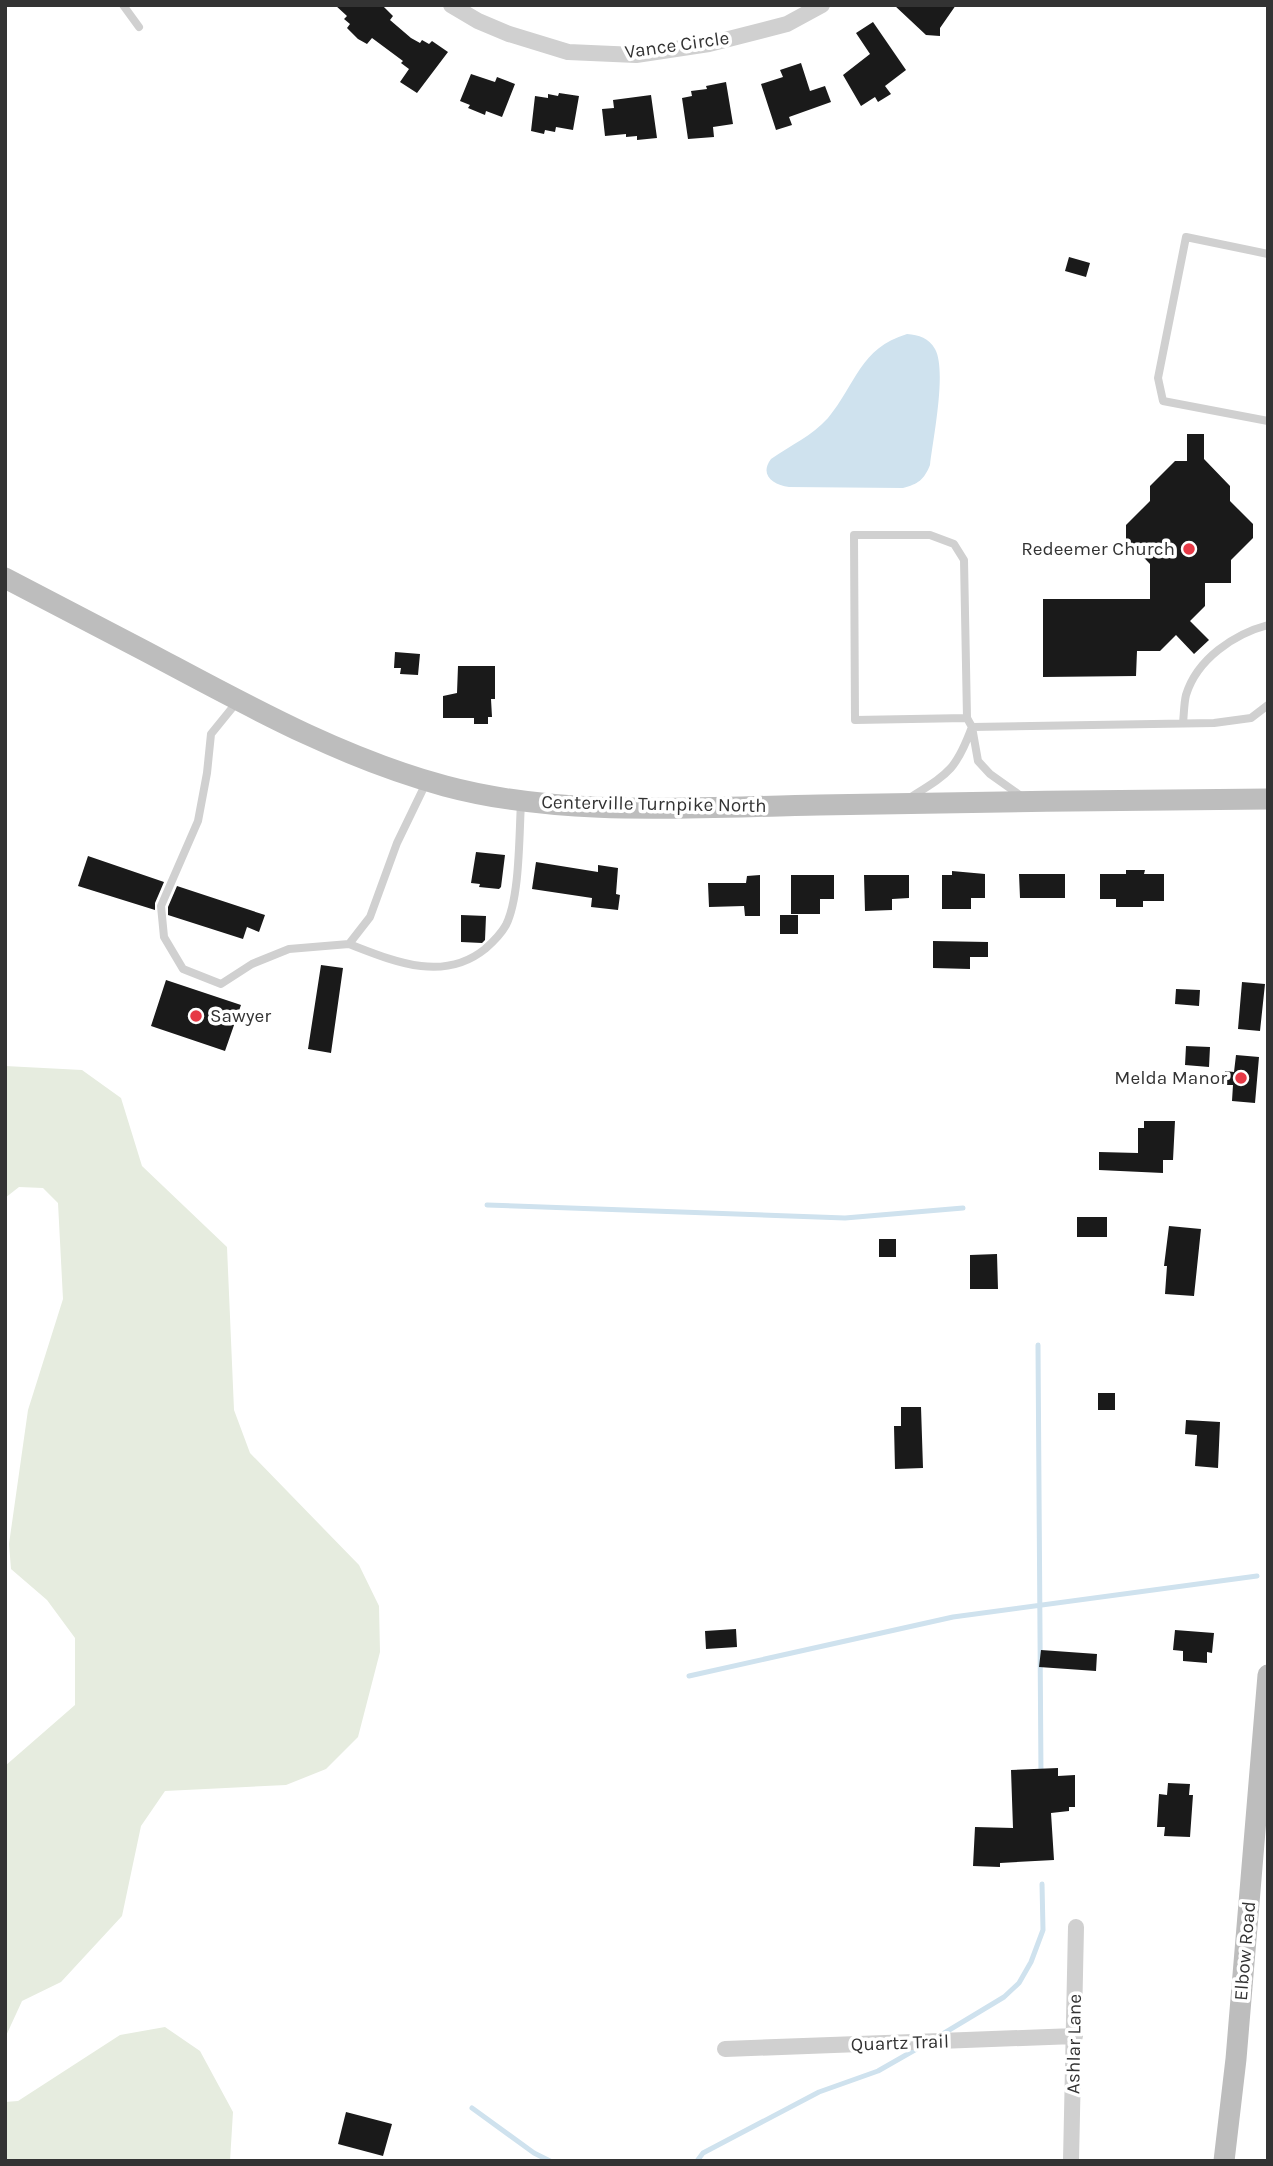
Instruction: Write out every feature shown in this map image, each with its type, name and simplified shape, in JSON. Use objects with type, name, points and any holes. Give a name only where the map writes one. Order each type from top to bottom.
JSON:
[{"type":"main road","name":"Centerville Turnpike North","points":[[5,578],[237,702],[328,746],[383,768],[447,787],[521,800],[622,807],[1268,799]]},
{"type":"main road","name":"Elbow Road","points":[[1224,2161],[1236,2059],[1268,1675]]},
{"type":"main road","name":"Elbow Road","points":[[1236,2059],[1240,2101],[1236,2161]]},
{"type":"street","name":"Vance Circle","points":[[451,5],[478,21],[509,34],[568,52],[636,55],[709,44],[787,24],[822,5]]},
{"type":"street","name":"Ashlar Lane","points":[[1071,2161],[1076,1927]]},
{"type":"street","name":"Quartz Trail","points":[[725,2049],[1075,2036]]},
{"type":"lane","points":[[123,5],[139,27]]},
{"type":"lane","points":[[1268,254],[1186,237],[1158,378],[1163,401],[1268,421]]},
{"type":"lane","points":[[967,718],[855,720],[854,535],[930,536],[954,544],[964,560],[967,718],[972,727],[978,761],[990,774],[1026,800]]},
{"type":"lane","points":[[1183,723],[1186,694],[1201,667],[1224,644],[1248,630],[1268,625]]},
{"type":"lane","points":[[237,702],[211,734],[198,821],[161,906],[164,937],[183,969],[221,984],[252,964],[289,948],[349,944],[381,956],[433,969],[475,956],[494,941],[506,924],[511,906],[521,800]]},
{"type":"lane","points":[[972,727],[1214,723],[1251,718],[1268,705]]},
{"type":"lane","points":[[903,803],[933,784],[958,762],[972,727]]},
{"type":"lane","points":[[349,944],[370,918],[397,843],[427,780]]},
{"type":"shaded area","points":[[5,1066],[82,1070],[121,1098],[142,1166],[227,1247],[234,1410],[250,1453],[359,1565],[379,1606],[380,1652],[358,1737],[326,1769],[286,1785],[165,1791],[141,1826],[122,1916],[61,1982],[22,2001],[5,2038],[5,1766],[75,1705],[75,1638],[47,1600],[11,1569],[9,1544],[28,1410],[63,1299],[58,1203],[43,1188],[19,1187],[5,1198]]},
{"type":"shaded area","points":[[165,2027],[200,2051],[233,2112],[230,2161],[5,2161],[5,2102],[18,2101],[120,2035]]},
{"type":"water","points":[[907,334],[920,336],[930,342],[935,349],[940,372],[930,465],[923,478],[903,488],[789,487],[769,478],[766,470],[771,459],[822,424],[869,358],[891,340]]},
{"type":"building","points":[[335,5],[382,5],[393,16],[390,20],[411,38],[420,43],[422,40],[429,44],[432,41],[448,52],[417,93],[400,82],[409,69],[401,63],[403,61],[372,38],[367,44],[358,39],[347,28],[350,24],[344,19],[347,16]]},
{"type":"building","points":[[894,5],[956,5],[940,28],[940,36],[926,35]]},
{"type":"building","points":[[873,22],[906,70],[885,86],[891,94],[878,102],[875,97],[861,106],[843,75],[870,54],[856,33]]},
{"type":"building","points":[[801,63],[810,91],[825,86],[831,102],[789,117],[792,125],[776,130],[761,84],[783,77],[780,70]]},
{"type":"building","points":[[471,74],[495,82],[497,77],[515,84],[502,117],[486,111],[485,115],[468,108],[470,105],[460,101]]},
{"type":"building","points":[[726,82],[733,124],[713,127],[714,137],[688,139],[682,98],[692,96],[691,91]]},
{"type":"building","points":[[559,93],[579,96],[573,130],[556,127],[555,132],[545,130],[544,134],[531,131],[535,96],[548,98],[548,94],[558,96]]},
{"type":"building","points":[[651,95],[657,138],[637,140],[637,136],[626,137],[626,134],[605,136],[602,109],[614,108],[613,100]]},
{"type":"building","points":[[1069,257],[1090,263],[1086,277],[1065,271]]},
{"type":"building","name":"Redeemer Church","points":[[1187,434],[1204,434],[1204,459],[1230,486],[1230,501],[1253,524],[1253,538],[1231,560],[1231,583],[1205,583],[1205,606],[1190,621],[1209,640],[1194,654],[1176,635],[1160,651],[1137,651],[1136,676],[1043,677],[1043,599],[1150,599],[1150,564],[1126,539],[1126,525],[1150,501],[1150,486],[1175,461],[1187,461]]},
{"type":"building","points":[[395,652],[420,654],[418,675],[400,674],[401,668],[394,668]]},
{"type":"building","points":[[458,666],[495,666],[495,699],[491,699],[492,717],[488,717],[488,724],[474,724],[474,718],[443,718],[443,696],[457,693]]},
{"type":"building","points":[[476,852],[505,855],[499,889],[479,887],[480,884],[471,883]]},
{"type":"building","points":[[88,856],[164,882],[155,903],[155,910],[78,886]]},
{"type":"building","points":[[536,862],[598,872],[598,865],[618,868],[618,910],[591,907],[592,898],[532,889]]},
{"type":"building","points":[[1126,870],[1164,874],[1164,901],[1143,901],[1143,907],[1116,907],[1116,899],[1100,899],[1100,874],[1126,874]]},
{"type":"building","points":[[952,871],[985,874],[985,898],[971,898],[971,909],[942,909],[942,875],[952,875]]},
{"type":"building","points":[[1019,874],[1065,874],[1065,898],[1020,898]]},
{"type":"building","points":[[760,875],[760,916],[745,916],[744,906],[709,907],[708,883],[746,883],[747,876]]},
{"type":"building","points":[[791,875],[834,875],[834,899],[820,899],[820,914],[791,914]]},
{"type":"building","points":[[864,875],[909,875],[909,898],[892,899],[892,910],[865,911]]},
{"type":"building","points":[[177,886],[265,915],[259,932],[247,927],[243,939],[168,915],[168,907]]},
{"type":"building","points":[[461,915],[486,916],[485,940],[482,943],[461,942]]},
{"type":"building","points":[[780,915],[798,915],[798,934],[780,934]]},
{"type":"building","points":[[933,941],[988,942],[988,957],[970,957],[970,969],[933,968]]},
{"type":"building","points":[[321,965],[343,968],[331,1053],[308,1049]]},
{"type":"building","name":"Sawyer","points":[[166,980],[241,1005],[225,1051],[151,1026]]},
{"type":"building","points":[[1242,982],[1265,984],[1260,1031],[1238,1029]]},
{"type":"building","points":[[1176,989],[1200,990],[1199,1006],[1175,1004]]},
{"type":"building","points":[[1186,1046],[1210,1047],[1209,1067],[1185,1065]]},
{"type":"building","name":"Melda Manor","points":[[1236,1055],[1259,1057],[1255,1103],[1232,1101],[1233,1085],[1224,1085],[1225,1071],[1234,1072]]},
{"type":"building","points":[[1144,1121],[1175,1121],[1173,1160],[1163,1160],[1163,1173],[1099,1170],[1099,1152],[1138,1153],[1138,1128],[1144,1128]]},
{"type":"building","points":[[1077,1217],[1107,1217],[1107,1237],[1077,1237]]},
{"type":"building","points":[[1169,1226],[1201,1229],[1194,1296],[1165,1294],[1167,1266],[1164,1266]]},
{"type":"building","points":[[879,1239],[896,1239],[896,1257],[879,1257]]},
{"type":"building","points":[[997,1254],[998,1289],[970,1289],[970,1255]]},
{"type":"building","points":[[1098,1393],[1115,1393],[1115,1410],[1098,1410]]},
{"type":"building","points":[[901,1407],[921,1407],[923,1468],[895,1469],[894,1426],[901,1426]]},
{"type":"building","points":[[1186,1420],[1220,1422],[1218,1468],[1195,1466],[1197,1435],[1185,1434]]},
{"type":"building","points":[[736,1629],[737,1647],[706,1649],[705,1631]]},
{"type":"building","points":[[1175,1630],[1214,1633],[1212,1653],[1207,1652],[1207,1663],[1183,1661],[1183,1651],[1173,1650]]},
{"type":"building","points":[[1041,1650],[1097,1654],[1096,1671],[1039,1667]]},
{"type":"building","points":[[1058,1768],[1058,1776],[1075,1775],[1075,1807],[1069,1807],[1069,1811],[1051,1813],[1054,1860],[1000,1863],[1000,1867],[973,1866],[975,1827],[1013,1828],[1011,1770]]},
{"type":"building","points":[[1168,1783],[1190,1784],[1189,1795],[1193,1795],[1190,1837],[1164,1836],[1165,1827],[1157,1827],[1159,1794],[1167,1795]]},
{"type":"building","points":[[346,2112],[392,2124],[383,2156],[338,2144]]},
{"type":"waterway","points":[[487,1205],[845,1218],[963,1208]]},
{"type":"waterway","points":[[1038,1345],[1041,1776]]},
{"type":"waterway","points":[[689,1676],[953,1617],[1257,1576]]},
{"type":"waterway","points":[[941,2035],[1004,1997],[1019,1983],[1031,1962],[1043,1930],[1042,1884]]},
{"type":"waterway","points":[[697,2161],[703,2153],[819,2092],[878,2071],[920,2047]]},
{"type":"waterway","points":[[472,2108],[534,2153],[550,2161]]},
{"type":"place","name":"Redeemer Church","points":[[1189,549]]},
{"type":"place","name":"Sawyer","points":[[196,1016]]},
{"type":"place","name":"Melda Manor","points":[[1241,1078]]}]
